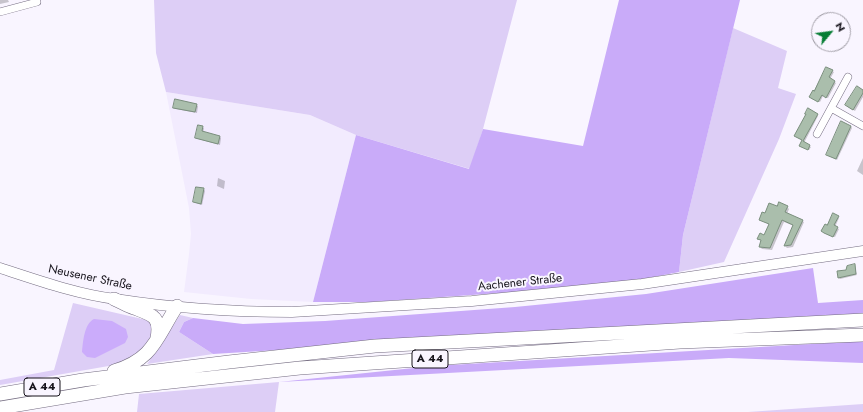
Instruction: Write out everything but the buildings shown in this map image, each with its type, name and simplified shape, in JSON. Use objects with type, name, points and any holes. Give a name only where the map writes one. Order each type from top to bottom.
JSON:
[{"type":"highway","points":[[114,299],[133,308],[148,312],[158,326],[157,340]]},
{"type":"highway","points":[[83,380],[116,371],[134,363],[148,352],[157,340],[176,306]]},
{"type":"highway","name":"A 44","points":[[0,394],[83,380],[375,346],[863,320]]},
{"type":"highway","name":"A 44","points":[[0,408],[125,387],[300,368],[680,342],[863,335]]},
{"type":"main road","name":"Aachener Straße","points":[[176,306],[263,312],[292,312],[472,301],[642,284],[863,251]]},
{"type":"main road","name":"Neusener Straße","points":[[0,268],[78,291],[114,299],[176,306]]},
{"type":"street","points":[[0,12],[37,1]]},
{"type":"street","points":[[817,134],[848,77]]},
{"type":"street","points":[[831,108],[863,126]]},
{"type":"shaded area","points":[[154,0],[517,0],[483,129],[470,169],[356,135],[310,115],[166,92],[156,53]]},
{"type":"shaded area","points":[[619,0],[740,0],[683,235],[679,272],[633,281],[572,288],[371,302],[313,302],[356,135],[469,169],[483,129],[583,146]]},
{"type":"shaded area","points":[[733,28],[787,51],[778,88],[796,94],[779,139],[724,262],[679,272],[683,235]]},
{"type":"shaded area","points":[[166,92],[310,115],[356,135],[313,302],[251,299],[184,292],[191,234],[189,208]]},
{"type":"shaded area","points":[[813,268],[818,303],[863,300],[863,314],[213,354],[179,332],[184,322],[193,318],[243,324],[325,321],[515,307],[646,294]]},
{"type":"shaded area","points":[[73,303],[151,321],[154,333],[145,349],[120,364],[0,385],[0,380],[54,370]]},
{"type":"shaded area","points":[[180,315],[193,318],[184,322],[179,332],[213,354],[147,364]]},
{"type":"shaded area","points":[[94,319],[112,321],[126,329],[128,337],[125,343],[95,358],[87,357],[82,352],[84,338],[88,325]]},
{"type":"shaded area","points":[[863,341],[863,363],[729,358],[279,382],[433,366]]},
{"type":"shaded area","points":[[279,382],[275,412],[137,412],[139,394]]},
{"type":"shaded area","points":[[863,404],[863,412],[748,412]]}]
